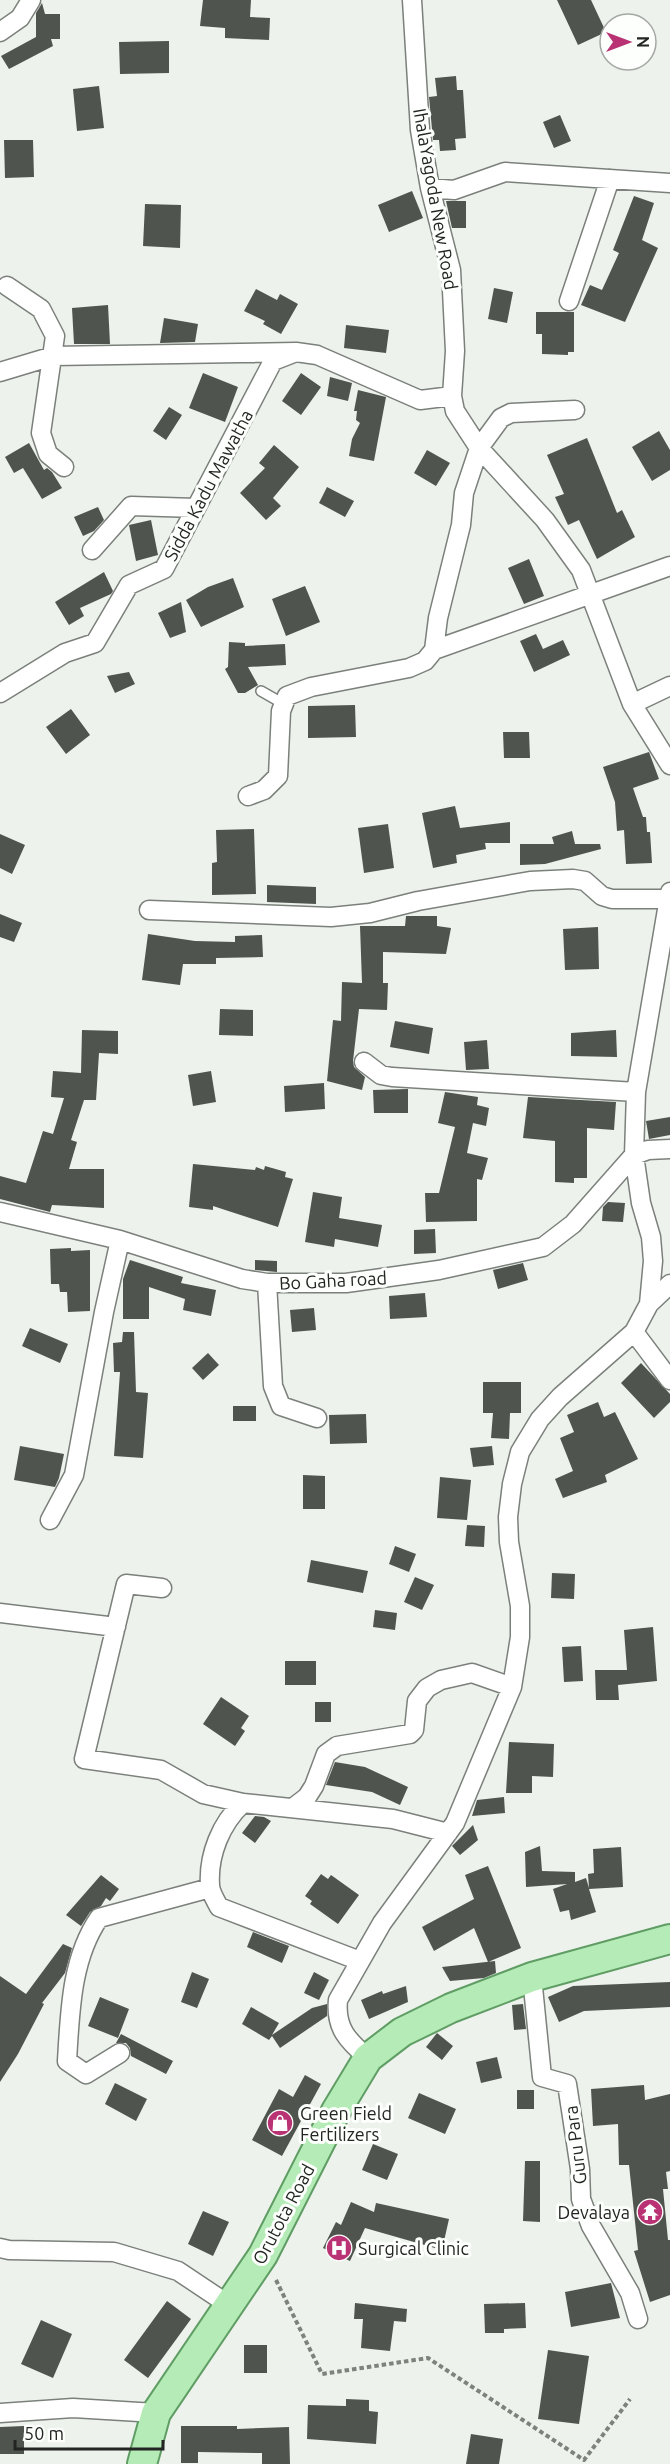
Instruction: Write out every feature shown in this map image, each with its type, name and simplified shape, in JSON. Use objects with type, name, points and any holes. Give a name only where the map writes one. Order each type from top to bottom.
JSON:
[{"type":"main road","name":"Orutota Road","points":[[142,2464],[156,2413],[263,2255],[336,2111],[368,2058],[402,2032],[451,2008],[532,1977],[670,1939]]},
{"type":"street","points":[[0,33],[20,18],[31,0]]},
{"type":"street","name":"IhalaYagoda New Road","points":[[412,0],[418,111],[430,188],[451,270],[455,351],[452,396],[455,411],[479,448],[545,520],[581,570],[632,704],[670,765]]},
{"type":"street","points":[[430,188],[454,190],[505,172],[670,183]]},
{"type":"street","points":[[569,301],[610,179]]},
{"type":"street","points":[[7,286],[41,309],[54,336],[41,433],[48,454],[64,467]]},
{"type":"street","points":[[0,372],[53,356],[296,352],[317,355],[420,400],[452,396]]},
{"type":"street","name":"Sidda Kadu Mawatha","points":[[0,693],[65,653],[95,643],[129,585],[164,569],[273,361],[296,352]]},
{"type":"street","points":[[434,650],[438,618],[459,535],[469,470],[479,448],[501,418],[511,413],[575,410]]},
{"type":"street","points":[[92,550],[131,506],[196,508]]},
{"type":"street","points":[[248,796],[264,790],[278,776],[282,703],[295,691],[410,668],[425,661],[434,650],[592,596],[670,566]]},
{"type":"street","points":[[632,704],[670,686]]},
{"type":"street","points":[[149,910],[331,916],[370,913],[418,901],[530,881],[573,879],[585,881],[602,896],[612,899],[669,899]]},
{"type":"street","points":[[649,1304],[652,1282],[651,1237],[641,1203],[634,1155],[636,1092],[663,972],[670,892]]},
{"type":"street","points":[[364,1062],[381,1075],[392,1077],[636,1092]]},
{"type":"street","points":[[634,1155],[668,1147]]},
{"type":"street","name":"Bo Gaha road","points":[[0,1212],[120,1240],[231,1276],[267,1283],[346,1283],[393,1278],[526,1253],[543,1247],[573,1224],[634,1155]]},
{"type":"street","points":[[50,1520],[74,1475],[104,1312],[120,1240]]},
{"type":"street","points":[[267,1283],[273,1386],[281,1406],[317,1418]]},
{"type":"street","points":[[368,2058],[341,2032],[337,2011],[342,1990],[382,1923],[448,1833],[471,1787],[512,1687],[520,1637],[520,1606],[509,1542],[508,1516],[512,1484],[520,1452],[540,1419],[560,1397],[634,1332],[649,1304],[670,1284]]},
{"type":"street","points":[[634,1332],[670,1380]]},
{"type":"street","points":[[162,1588],[126,1584],[84,1759],[161,1770],[203,1794],[243,1803],[393,1819],[448,1833]]},
{"type":"street","points":[[0,1613],[116,1627]]},
{"type":"street","points":[[294,1807],[307,1797],[326,1754],[337,1746],[410,1734],[414,1730],[417,1701],[427,1688],[434,1684],[472,1673],[512,1687]]},
{"type":"street","points":[[243,1803],[229,1816],[212,1854],[210,1888],[219,1907],[360,1961]]},
{"type":"street","points":[[120,2053],[86,2074],[67,2061],[71,1998],[87,1936],[99,1918],[210,1888]]},
{"type":"street","name":"Guru Para","points":[[532,1977],[542,2077],[567,2084],[580,2169],[581,2199],[591,2226],[630,2293],[638,2319]]},
{"type":"street","points":[[0,2248],[114,2252],[178,2271],[229,2305]]},
{"type":"street","points":[[0,2414],[73,2408],[156,2413]]},
{"type":"lane","points":[[261,691],[282,703]]},
{"type":"path","points":[[263,2255],[322,2374],[428,2358],[584,2460],[630,2399]]},
{"type":"building","points":[[203,0],[251,0],[250,17],[270,18],[269,40],[225,38],[225,28],[200,26]]},
{"type":"building","points":[[557,0],[591,0],[598,15],[598,36],[578,45]]},
{"type":"building","points":[[42,3],[45,14],[60,14],[60,39],[51,39],[53,46],[9,69],[1,56],[36,37],[36,13]]},
{"type":"building","points":[[169,41],[169,73],[120,74],[119,42]]},
{"type":"building","points":[[456,76],[457,90],[463,90],[466,138],[455,139],[456,150],[440,151],[439,140],[433,140],[429,97],[437,96],[435,78]]},
{"type":"building","points":[[99,86],[104,128],[77,131],[73,89]]},
{"type":"building","points":[[560,115],[571,141],[554,148],[543,122]]},
{"type":"building","points":[[4,140],[33,140],[34,177],[5,178]]},
{"type":"building","points":[[412,191],[423,218],[389,232],[378,205]]},
{"type":"building","points":[[634,196],[654,203],[642,240],[658,248],[625,322],[581,305],[590,285],[602,290],[619,253],[613,250]]},
{"type":"building","points":[[446,201],[466,201],[466,228],[452,228]]},
{"type":"building","points":[[145,204],[181,205],[180,248],[143,246]]},
{"type":"building","points":[[494,288],[513,292],[507,323],[488,319]]},
{"type":"building","points":[[256,289],[277,300],[280,294],[298,304],[281,334],[263,324],[265,321],[244,311]]},
{"type":"building","points":[[108,305],[110,344],[74,344],[72,308]]},
{"type":"building","points":[[536,312],[574,312],[574,352],[568,352],[568,355],[542,354],[542,334],[536,334]]},
{"type":"building","points":[[164,318],[198,324],[195,342],[160,343]]},
{"type":"building","points":[[346,325],[389,330],[386,353],[344,348]]},
{"type":"building","points":[[203,373],[238,387],[225,422],[189,408]]},
{"type":"building","points":[[301,373],[321,387],[301,415],[282,401]]},
{"type":"building","points":[[330,377],[352,383],[348,401],[327,396]]},
{"type":"building","points":[[358,390],[386,397],[374,461],[349,456],[352,439],[360,423],[356,420],[357,411],[354,411]]},
{"type":"building","points":[[169,407],[182,415],[166,440],[153,431]]},
{"type":"building","points":[[659,431],[670,450],[670,470],[652,481],[632,447]]},
{"type":"building","points":[[587,438],[617,513],[622,510],[635,537],[597,559],[579,520],[568,525],[555,497],[564,494],[547,455]]},
{"type":"building","points":[[29,443],[44,470],[47,468],[52,472],[62,488],[42,499],[23,468],[14,473],[5,457]]},
{"type":"building","points":[[274,445],[299,467],[273,498],[281,506],[266,520],[240,493],[265,468],[259,463]]},
{"type":"building","points":[[427,450],[450,463],[436,486],[414,473]]},
{"type":"building","points":[[327,487],[354,501],[345,517],[319,503]]},
{"type":"building","points":[[98,507],[104,520],[94,531],[83,536],[74,517]]},
{"type":"building","points":[[151,520],[158,555],[136,561],[129,525]]},
{"type":"building","points":[[529,559],[544,596],[524,604],[508,568]]},
{"type":"building","points":[[104,572],[113,591],[80,608],[84,616],[69,625],[55,602]]},
{"type":"building","points":[[233,578],[244,607],[201,627],[186,600],[208,587]]},
{"type":"building","points":[[305,586],[320,622],[286,636],[272,599]]},
{"type":"building","points":[[181,602],[186,632],[170,638],[158,613]]},
{"type":"building","points":[[536,634],[543,649],[563,640],[570,655],[534,672],[520,641]]},
{"type":"building","points":[[229,642],[245,643],[245,646],[285,644],[286,665],[248,667],[258,685],[245,693],[238,693],[225,669],[228,667]]},
{"type":"building","points":[[129,672],[135,684],[115,693],[107,676]]},
{"type":"building","points":[[355,705],[356,737],[308,738],[308,706]]},
{"type":"building","points":[[71,709],[90,735],[66,754],[46,727]]},
{"type":"building","points":[[503,732],[529,732],[530,758],[504,758]]},
{"type":"building","points":[[649,752],[659,779],[633,788],[643,817],[646,817],[647,832],[650,832],[652,863],[626,864],[624,830],[617,831],[615,802],[603,767]]},
{"type":"building","points":[[455,806],[460,828],[510,822],[510,843],[485,843],[486,849],[456,855],[457,863],[433,868],[422,813]]},
{"type":"building","points":[[388,824],[394,868],[364,873],[358,828]]},
{"type":"building","points":[[254,829],[256,894],[212,895],[212,863],[217,862],[216,830]]},
{"type":"building","points":[[572,831],[575,844],[600,844],[601,849],[545,864],[520,865],[520,844],[554,844],[552,837]]},
{"type":"building","points":[[0,834],[25,845],[12,874],[0,868]]},
{"type":"building","points":[[267,885],[316,887],[316,904],[267,902]]},
{"type":"building","points":[[0,914],[22,923],[14,942],[0,937]]},
{"type":"building","points":[[406,916],[437,916],[437,926],[451,928],[446,954],[383,952],[383,983],[388,983],[387,1010],[359,1009],[353,1061],[354,1067],[365,1077],[362,1090],[327,1081],[333,1020],[341,1021],[342,982],[362,983],[360,926],[405,926]]},
{"type":"building","points":[[598,927],[599,969],[565,970],[563,929]]},
{"type":"building","points":[[148,934],[195,941],[235,942],[235,936],[262,935],[263,957],[216,958],[216,964],[183,964],[180,985],[142,980]]},
{"type":"building","points":[[220,1009],[253,1010],[253,1036],[219,1035]]},
{"type":"building","points":[[395,1021],[433,1028],[429,1054],[390,1047]]},
{"type":"building","points":[[82,1030],[118,1031],[118,1054],[99,1053],[96,1100],[84,1100],[71,1140],[77,1142],[69,1169],[104,1169],[104,1208],[52,1205],[50,1212],[0,1199],[0,1176],[26,1183],[43,1131],[53,1134],[64,1098],[51,1097],[53,1071],[81,1073]]},
{"type":"building","points":[[616,1030],[617,1057],[571,1056],[571,1033]]},
{"type":"building","points":[[487,1040],[489,1069],[466,1070],[464,1042]]},
{"type":"building","points":[[211,1071],[216,1102],[193,1106],[188,1075]]},
{"type":"building","points":[[324,1083],[325,1109],[285,1112],[284,1086]]},
{"type":"building","points":[[408,1089],[408,1113],[374,1113],[373,1090]]},
{"type":"building","points":[[445,1092],[478,1097],[477,1105],[489,1108],[486,1126],[473,1123],[467,1153],[488,1158],[482,1180],[477,1179],[477,1221],[426,1222],[425,1193],[439,1193],[455,1127],[438,1123]]},
{"type":"building","points":[[528,1097],[616,1102],[614,1130],[587,1128],[587,1178],[574,1178],[574,1183],[555,1182],[555,1141],[523,1138]]},
{"type":"building","points":[[670,1117],[670,1135],[649,1139],[646,1121]]},
{"type":"building","points":[[193,1164],[255,1170],[256,1167],[264,1170],[265,1166],[286,1172],[285,1177],[293,1179],[278,1227],[213,1206],[213,1210],[189,1207]]},
{"type":"building","points":[[313,1192],[342,1197],[339,1218],[382,1225],[378,1247],[335,1239],[334,1247],[305,1242]]},
{"type":"building","points":[[608,1202],[625,1203],[623,1222],[602,1221],[603,1207]]},
{"type":"building","points":[[435,1229],[436,1253],[414,1254],[414,1230]]},
{"type":"building","points":[[71,1248],[71,1251],[90,1250],[90,1311],[68,1312],[67,1292],[60,1292],[59,1284],[51,1284],[50,1249]]},
{"type":"building","points":[[130,1260],[183,1277],[181,1283],[216,1290],[211,1316],[183,1310],[185,1299],[149,1287],[149,1319],[123,1319],[123,1279]]},
{"type":"building","points":[[255,1260],[277,1261],[277,1272],[255,1270]]},
{"type":"building","points":[[523,1263],[528,1280],[498,1289],[493,1270]]},
{"type":"building","points":[[425,1293],[427,1317],[390,1319],[389,1296]]},
{"type":"building","points":[[314,1308],[316,1330],[292,1332],[290,1310]]},
{"type":"building","points":[[30,1328],[68,1344],[60,1363],[22,1346]]},
{"type":"building","points":[[123,1332],[134,1332],[136,1392],[148,1393],[143,1458],[114,1456],[120,1372],[114,1372],[113,1343],[122,1342]]},
{"type":"building","points":[[208,1353],[219,1365],[203,1380],[192,1368]]},
{"type":"building","points":[[641,1363],[670,1394],[670,1402],[654,1418],[621,1383]]},
{"type":"building","points":[[483,1382],[521,1382],[521,1413],[510,1413],[509,1439],[491,1438],[493,1413],[483,1413]]},
{"type":"building","points":[[598,1402],[604,1417],[615,1412],[638,1459],[605,1475],[607,1482],[563,1498],[555,1479],[573,1471],[560,1438],[574,1432],[567,1415]]},
{"type":"building","points":[[233,1406],[256,1406],[256,1421],[233,1421]]},
{"type":"building","points":[[366,1414],[367,1443],[330,1444],[329,1415]]},
{"type":"building","points":[[20,1446],[64,1454],[55,1487],[14,1480]]},
{"type":"building","points":[[492,1446],[494,1465],[473,1467],[470,1448]]},
{"type":"building","points":[[303,1475],[325,1476],[325,1509],[303,1509]]},
{"type":"building","points":[[440,1477],[471,1480],[467,1520],[437,1518]]},
{"type":"building","points":[[467,1525],[485,1526],[484,1547],[465,1546]]},
{"type":"building","points":[[395,1546],[416,1554],[409,1572],[389,1564]]},
{"type":"building","points":[[311,1560],[368,1571],[363,1593],[307,1582]]},
{"type":"building","points":[[552,1573],[575,1574],[574,1599],[551,1598]]},
{"type":"building","points":[[415,1577],[434,1585],[422,1610],[404,1602]]},
{"type":"building","points":[[375,1610],[397,1613],[395,1630],[373,1627]]},
{"type":"building","points":[[653,1627],[657,1681],[618,1685],[619,1700],[596,1700],[595,1670],[627,1670],[624,1630]]},
{"type":"building","points":[[581,1646],[583,1681],[564,1682],[562,1647]]},
{"type":"building","points":[[285,1661],[316,1661],[316,1685],[285,1685]]},
{"type":"building","points":[[221,1697],[249,1716],[241,1728],[245,1731],[235,1746],[203,1724]]},
{"type":"building","points":[[315,1702],[331,1702],[331,1722],[315,1722]]},
{"type":"building","points":[[509,1742],[554,1744],[553,1777],[532,1776],[532,1793],[506,1793]]},
{"type":"building","points":[[335,1762],[365,1767],[408,1787],[400,1805],[372,1792],[326,1785]]},
{"type":"building","points":[[504,1797],[505,1813],[472,1816],[477,1800]]},
{"type":"building","points":[[255,1816],[271,1821],[255,1843],[242,1833]]},
{"type":"building","points":[[473,1825],[478,1840],[460,1855],[452,1846]]},
{"type":"building","points":[[540,1846],[542,1871],[575,1872],[575,1882],[586,1878],[589,1888],[588,1874],[594,1873],[593,1849],[621,1847],[623,1887],[589,1889],[596,1912],[571,1920],[569,1910],[560,1912],[553,1889],[567,1884],[526,1887],[525,1852]]},
{"type":"building","points":[[488,1866],[521,1948],[488,1962],[474,1928],[434,1951],[422,1927],[474,1899],[465,1875]]},
{"type":"building","points":[[321,1874],[328,1879],[331,1875],[359,1895],[338,1924],[310,1904],[312,1901],[305,1896]]},
{"type":"building","points":[[101,1875],[119,1889],[110,1901],[106,1898],[101,1906],[90,1912],[81,1926],[66,1915]]},
{"type":"building","points":[[253,1932],[289,1946],[282,1963],[247,1947]]},
{"type":"building","points":[[63,1944],[72,1948],[65,1973],[42,2003],[44,2004],[18,2054],[0,2082],[0,1976],[26,1994]]},
{"type":"building","points":[[495,1961],[496,1973],[484,1978],[450,1981],[442,1967]]},
{"type":"building","points":[[192,1972],[209,1979],[197,2008],[181,2002]]},
{"type":"building","points":[[314,1972],[329,1980],[319,2000],[304,1993]]},
{"type":"building","points":[[670,1982],[670,2007],[584,2011],[559,2022],[548,1997],[573,1986]]},
{"type":"building","points":[[406,1986],[408,2002],[369,2019],[361,2000],[382,1991],[383,1994]]},
{"type":"building","points":[[100,1997],[129,2009],[118,2038],[88,2026]]},
{"type":"building","points":[[327,2004],[327,2016],[280,2048],[272,2036],[269,2040],[242,2024],[251,2007],[279,2023],[272,2035],[312,2008]]},
{"type":"building","points":[[523,2004],[526,2029],[514,2030],[512,2005]]},
{"type":"building","points":[[437,2033],[453,2046],[442,2060],[426,2047]]},
{"type":"building","points":[[121,2034],[173,2061],[166,2074],[131,2056],[130,2048],[126,2043],[116,2043]]},
{"type":"building","points":[[497,2057],[502,2078],[481,2083],[476,2062]]},
{"type":"building","points":[[305,2075],[321,2084],[282,2156],[252,2140],[279,2089],[293,2097]]},
{"type":"building","points":[[115,2083],[147,2099],[136,2121],[105,2104]]},
{"type":"building","points":[[644,2085],[645,2100],[670,2094],[670,2171],[666,2172],[668,2189],[663,2189],[668,2240],[670,2240],[670,2295],[650,2302],[634,2251],[638,2250],[629,2165],[619,2165],[618,2124],[593,2126],[591,2089]]},
{"type":"building","points":[[517,2090],[534,2090],[534,2109],[517,2109]]},
{"type":"building","points":[[419,2093],[456,2109],[445,2134],[408,2118]]},
{"type":"building","points":[[373,2144],[398,2154],[387,2180],[362,2170]]},
{"type":"building","points":[[525,2161],[540,2161],[540,2222],[523,2221]]},
{"type":"building","points":[[351,2202],[374,2212],[376,2203],[449,2219],[442,2250],[365,2228],[350,2261],[323,2248],[336,2222],[341,2225]]},
{"type":"building","points":[[203,2211],[229,2222],[213,2256],[188,2244]]},
{"type":"building","points":[[611,2283],[620,2318],[571,2327],[565,2292]]},
{"type":"building","points":[[167,2301],[191,2319],[148,2378],[124,2360]]},
{"type":"building","points":[[355,2303],[407,2309],[406,2322],[394,2321],[390,2351],[361,2348],[363,2319],[354,2319]]},
{"type":"building","points":[[525,2303],[526,2328],[504,2329],[504,2333],[485,2333],[484,2304]]},
{"type":"building","points":[[41,2320],[72,2334],[53,2378],[21,2364]]},
{"type":"building","points":[[244,2345],[267,2345],[267,2373],[244,2373]]},
{"type":"building","points":[[548,2350],[589,2356],[579,2424],[538,2419]]},
{"type":"building","points":[[346,2399],[369,2400],[369,2411],[378,2412],[376,2444],[307,2439],[308,2405],[346,2406]]},
{"type":"building","points":[[24,2426],[24,2454],[0,2454],[0,2427]]},
{"type":"building","points":[[181,2426],[237,2426],[237,2429],[289,2427],[290,2464],[262,2464],[262,2453],[198,2452],[198,2463],[181,2463]]},
{"type":"building","points":[[471,2434],[503,2439],[499,2464],[466,2464]]},
{"type":"place","name":"Green Field Fertilizers","points":[[280,2123]]},
{"type":"place","name":"Devalaya","points":[[650,2212]]},
{"type":"place","name":"Surgical Clinic","points":[[339,2248]]}]
